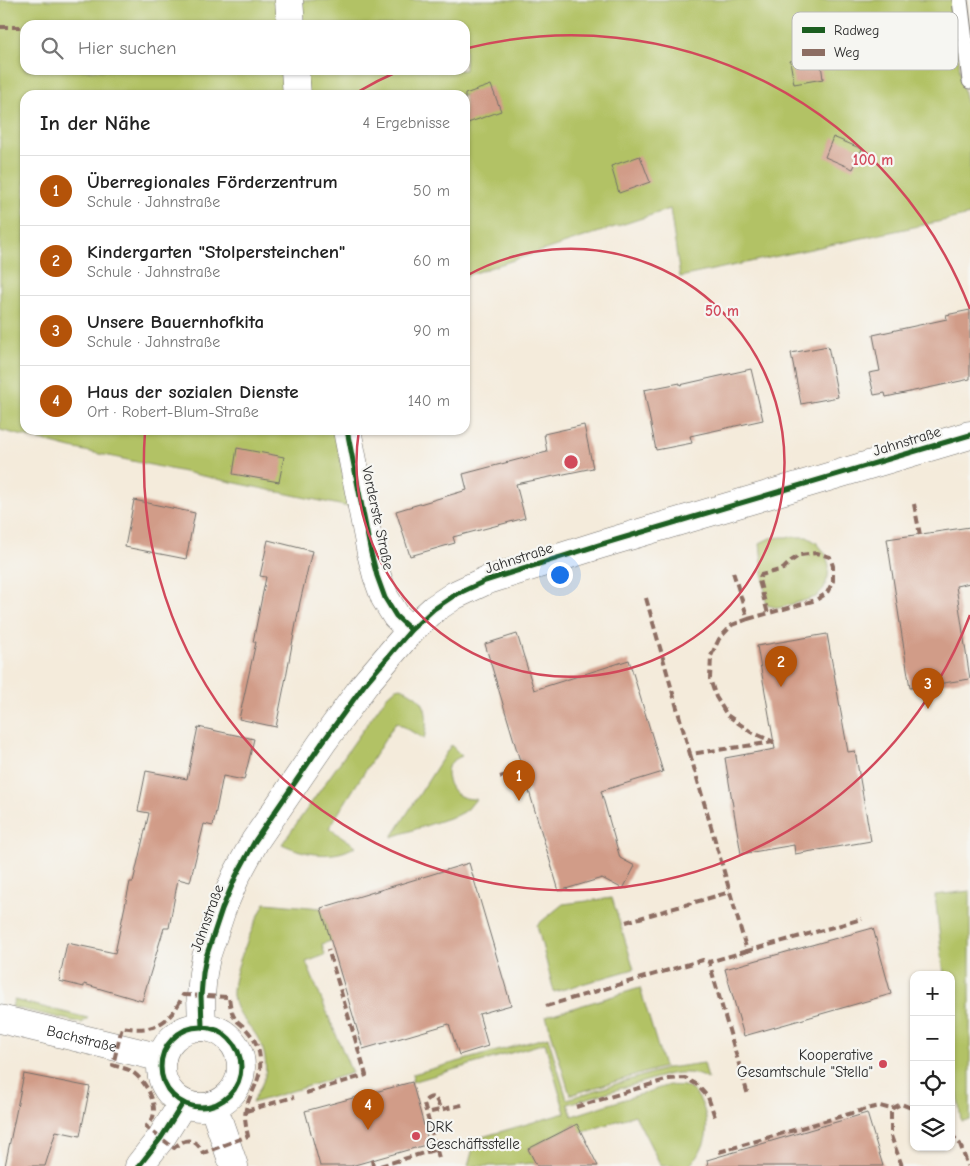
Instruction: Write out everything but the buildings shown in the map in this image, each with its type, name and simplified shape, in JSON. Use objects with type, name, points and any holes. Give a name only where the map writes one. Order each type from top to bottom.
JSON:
[{"type":"street","points":[[289,0],[291,20]]},
{"type":"street","points":[[295,75],[297,90]]},
{"type":"street","name":"Vorderste Straße","points":[[348,435],[377,576],[385,598],[396,616],[411,630]]},
{"type":"street","name":"Jahnstraße","points":[[202,1027],[203,973],[206,957],[222,909],[236,876],[263,829],[365,684],[411,630],[434,609],[455,595],[485,582],[970,435]]},
{"type":"street","name":"Bachstraße","points":[[0,1019],[162,1058]]},
{"type":"street","points":[[202,1027],[215,1029],[228,1037],[236,1048],[241,1061],[240,1075],[235,1088],[226,1098],[214,1105],[193,1107],[174,1097],[167,1089],[162,1079],[160,1068],[167,1045],[176,1035],[188,1028],[202,1027]]},
{"type":"street","points":[[139,1166],[183,1103]]},
{"type":"street","points":[[214,1105],[234,1166]]},
{"type":"lane","points":[[960,0],[970,81]]},
{"type":"green space","points":[[0,0],[954,0],[955,12],[792,12],[792,70],[958,70],[958,49],[960,73],[970,122],[970,215],[680,277],[670,209],[470,274],[470,90],[20,90],[20,435],[336,435],[349,507],[71,448],[0,430]]},
{"type":"green space","points":[[807,537],[817,543],[825,553],[829,565],[828,577],[824,588],[816,597],[779,608],[766,605],[760,543],[770,538]]},
{"type":"green space","points":[[401,687],[417,697],[424,707],[426,723],[424,739],[396,722],[329,828],[356,846],[338,853],[319,854],[300,851],[282,844],[387,696],[396,688]]},
{"type":"green space","points":[[451,745],[462,756],[449,765],[447,777],[450,785],[459,795],[476,799],[467,810],[455,816],[392,837]]},
{"type":"green space","points":[[970,891],[970,1120],[961,1121],[955,1072],[955,971],[944,971],[935,895]]},
{"type":"green space","points":[[612,898],[634,969],[554,992],[537,925],[563,904]]},
{"type":"green space","points":[[265,903],[321,908],[331,941],[322,944],[325,955],[306,962],[352,1073],[252,1103],[265,1075],[264,1055],[257,1037],[237,1009],[233,996],[233,986],[244,949]]},
{"type":"green space","points":[[640,988],[664,1067],[570,1095],[546,1016]]},
{"type":"green space","points":[[14,1000],[88,1018],[82,1023],[12,1007]]},
{"type":"green space","points":[[548,1037],[567,1099],[668,1068],[704,1063],[708,1079],[689,1073],[670,1074],[568,1104],[572,1116],[669,1085],[684,1086],[690,1089],[703,1106],[707,1129],[702,1148],[689,1166],[661,1166],[635,1115],[581,1133],[576,1124],[528,1149],[536,1163],[468,1166],[474,1145],[482,1137],[565,1113],[545,1043],[412,1082],[413,1074]]},
{"type":"marked path","points":[[0,27],[20,27]]},
{"type":"marked path","points":[[914,504],[920,535]]},
{"type":"marked path","points":[[748,619],[816,600],[827,593],[833,581],[833,566],[830,557],[817,553],[800,555],[783,569],[761,575],[759,580],[768,614]]},
{"type":"marked path","points":[[733,572],[748,619],[732,625],[719,639],[711,656],[710,679],[716,697],[727,715],[751,732],[774,742]]},
{"type":"marked path","points":[[646,598],[690,754],[774,742]]},
{"type":"marked path","points":[[690,754],[747,951],[862,919]]},
{"type":"marked path","points":[[500,777],[523,770]]},
{"type":"marked path","points":[[626,922],[730,892]]},
{"type":"marked path","points":[[306,1093],[366,1075],[328,949]]},
{"type":"marked path","points":[[747,951],[709,962],[748,1095]]},
{"type":"marked path","points":[[546,1006],[703,960],[709,962]]},
{"type":"marked path","points":[[183,995],[229,997],[234,1017],[248,1031],[258,1047],[260,1056],[259,1074],[245,1113],[248,1136],[203,1153],[197,1144],[190,1141],[182,1142],[174,1148],[146,1127],[154,1111],[148,1090],[134,1073],[113,1065],[122,1027],[143,1029],[159,1024],[172,1013],[183,995]]},
{"type":"marked path","points":[[576,1107],[669,1079],[685,1078],[696,1084],[708,1097],[715,1117]]},
{"type":"marked path","points":[[246,1111],[294,1097]]},
{"type":"marked path","points":[[439,1158],[424,1104],[425,1101],[433,1097],[440,1109]]},
{"type":"marked path","points":[[431,1112],[466,1104]]},
{"type":"marked path","points":[[902,1166],[891,1136],[891,1109],[901,1104],[910,1107]]},
{"type":"marked path","points":[[719,1152],[866,1109],[880,1106],[891,1109]]},
{"type":"marked path","points":[[955,1138],[960,1144],[968,1166]]},
{"type":"marked path","points":[[380,1166],[437,1149]]},
{"type":"marked path","points":[[372,1160],[373,1166]]},
{"type":"cycle path","points":[[348,435],[377,576],[385,598],[396,616],[411,630]]},
{"type":"cycle path","points":[[202,1027],[201,996],[206,957],[222,909],[236,876],[255,841],[365,684],[411,630],[434,609],[455,595],[485,581],[599,545],[970,435]]},
{"type":"cycle path","points":[[201,1027],[216,1030],[229,1039],[238,1052],[241,1067],[238,1082],[229,1095],[216,1104],[201,1107],[186,1104],[173,1095],[164,1082],[161,1067],[164,1052],[173,1039],[186,1030],[201,1027]]},
{"type":"cycle path","points":[[139,1166],[161,1138],[183,1103]]},
{"type":"place","name":"Kindergarten \"Stolpersteinchen\"","points":[[781,687]]},
{"type":"place","name":"Unsere Bauernhofkita","points":[[928,709]]},
{"type":"place","name":"Überregionales Förderzentrum","points":[[519,801]]},
{"type":"place","name":"Kooperative Gesamtschule \"Stella\"","points":[[883,1064]]},
{"type":"place","name":"Haus der sozialen Dienste","points":[[368,1130]]},
{"type":"place","name":"DRK Geschäftsstelle","points":[[416,1136]]}]
